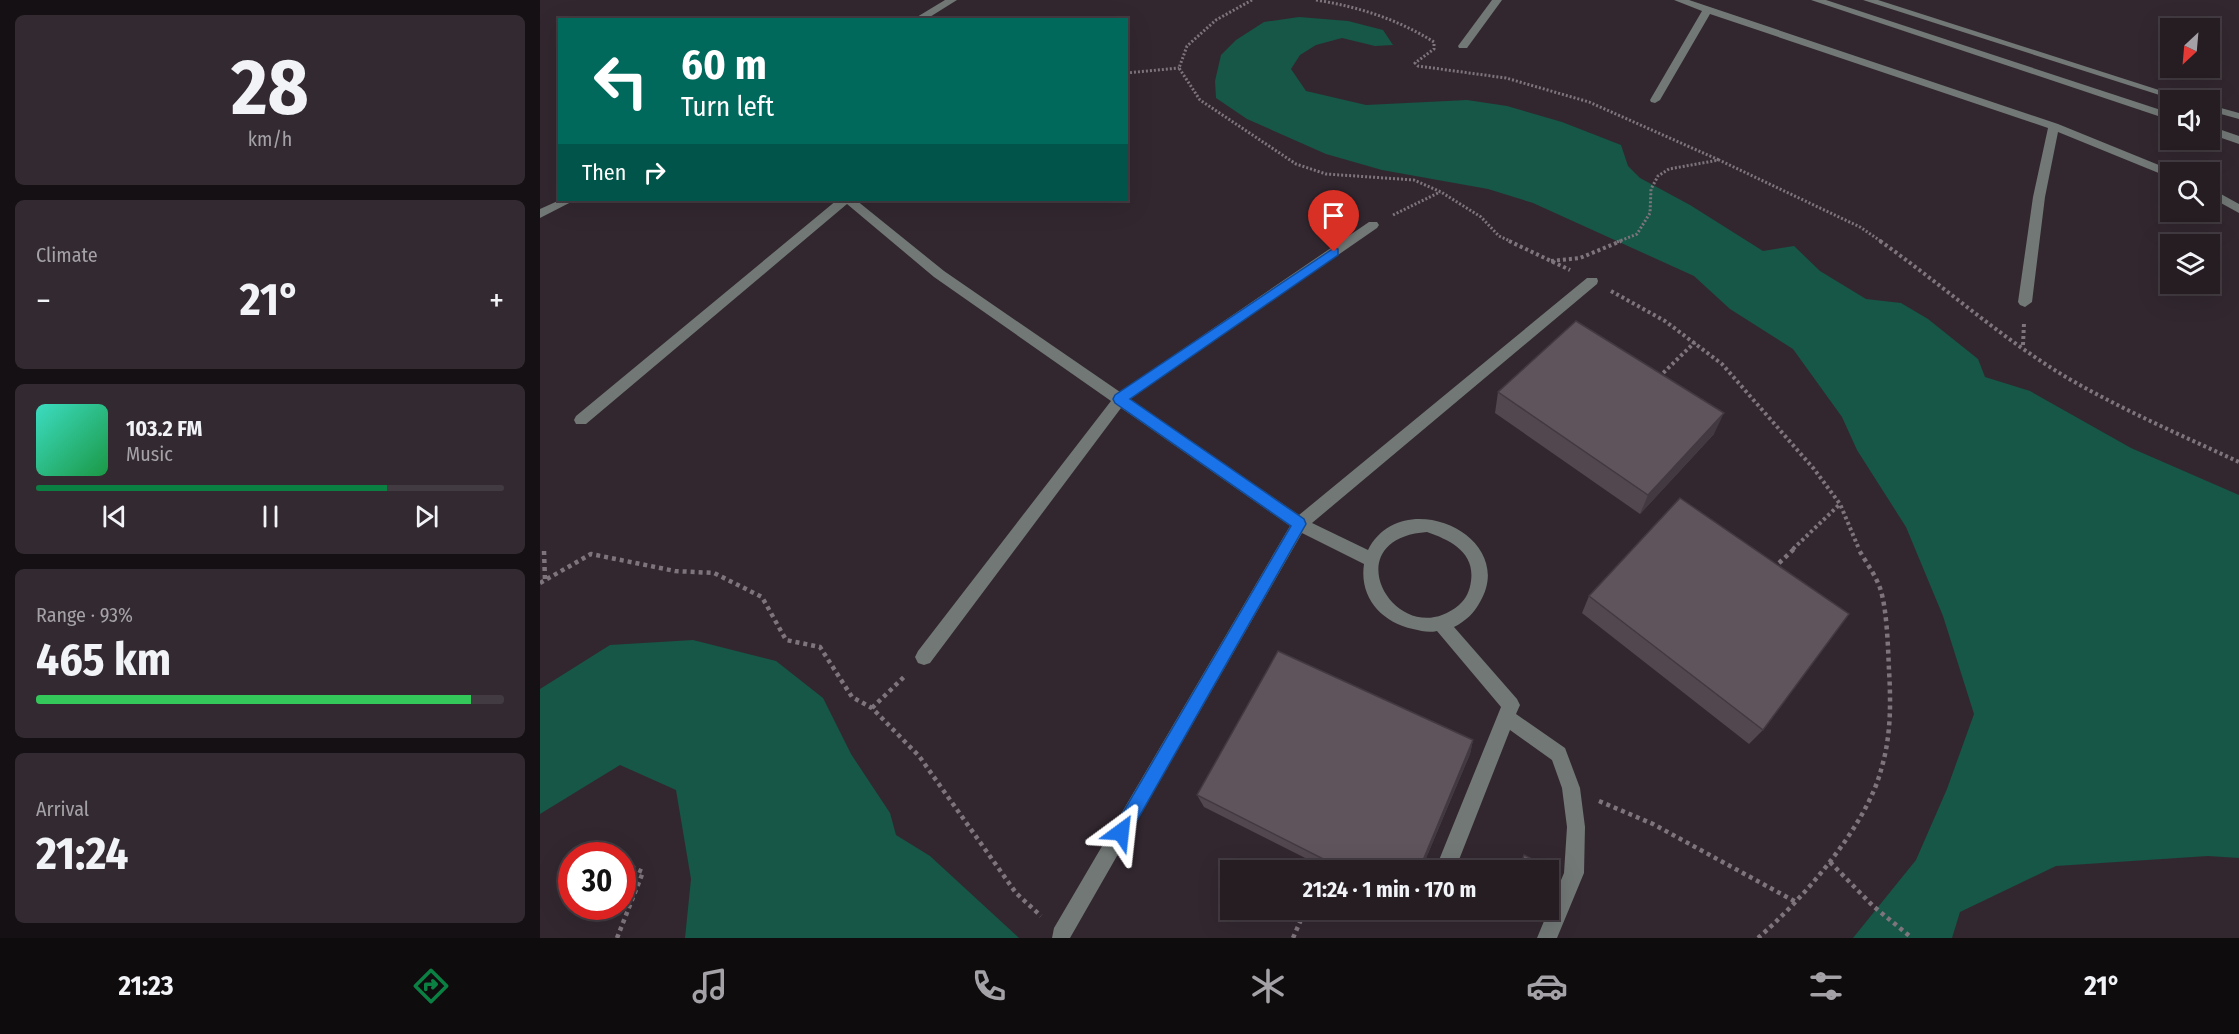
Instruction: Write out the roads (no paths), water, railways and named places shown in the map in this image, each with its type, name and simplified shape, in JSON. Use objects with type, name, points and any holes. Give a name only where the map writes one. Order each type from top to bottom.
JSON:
[{"type":"street","points":[[920,18],[952,0]]},
{"type":"street","points":[[1462,46],[1497,0]]},
{"type":"street","points":[[1679,0],[2054,126],[2160,168]]},
{"type":"street","points":[[1816,0],[2160,114]]},
{"type":"street","points":[[1868,0],[2160,92]]},
{"type":"street","points":[[1655,100],[1707,10]]},
{"type":"street","points":[[2220,111],[2239,116]]},
{"type":"street","points":[[2025,302],[2039,197],[2054,126]]},
{"type":"street","points":[[2220,133],[2239,140]]},
{"type":"street","points":[[2220,198],[2239,209]]},
{"type":"street","points":[[540,214],[567,201]]},
{"type":"street","points":[[581,420],[843,201]]},
{"type":"street","points":[[850,201],[939,274],[1299,524],[1372,560]]},
{"type":"street","points":[[924,657],[1120,399],[1373,225]]},
{"type":"street","points":[[1062,935],[1299,524],[1592,281]]},
{"type":"street","points":[[1427,525],[1446,528],[1461,537],[1474,550],[1480,567],[1480,584],[1474,600],[1461,614],[1442,625],[1419,626],[1394,615],[1381,604],[1372,590],[1369,574],[1372,560],[1378,546],[1391,533],[1408,526],[1427,525]]},
{"type":"street","points":[[1442,625],[1511,705],[1449,860]]},
{"type":"street","points":[[1506,717],[1559,754],[1571,789],[1576,827],[1574,873],[1547,938]]}]
